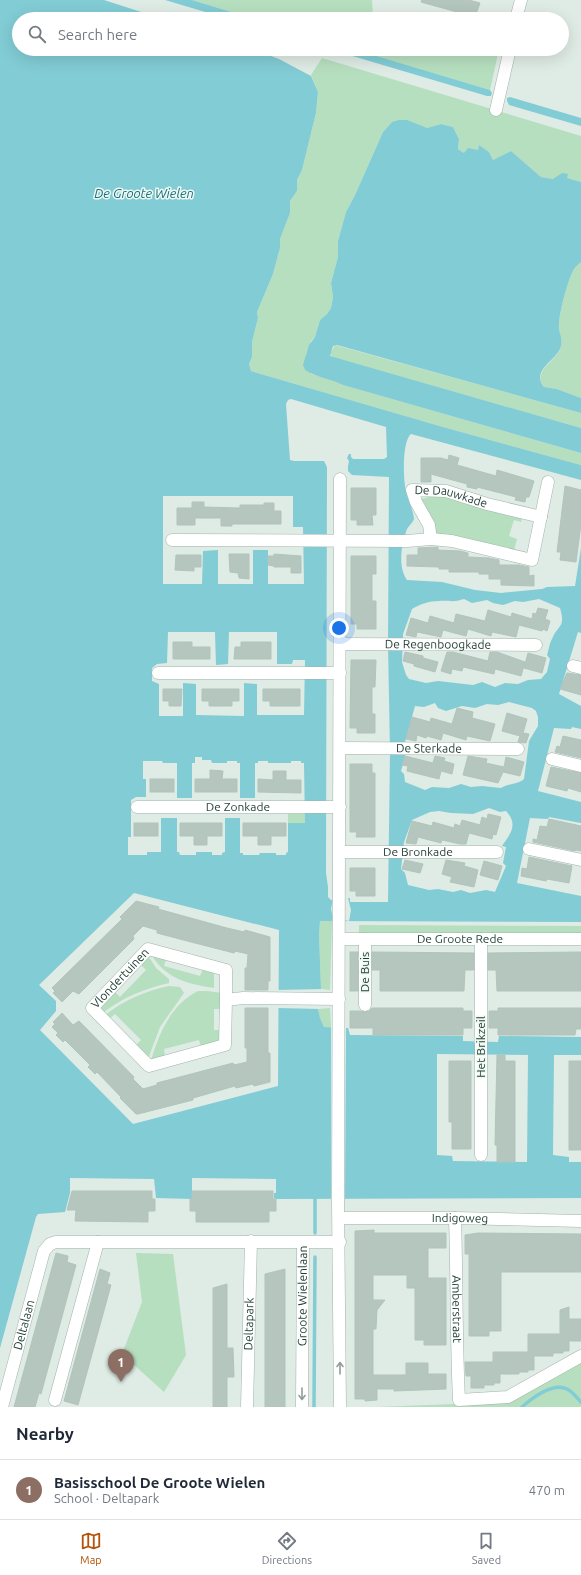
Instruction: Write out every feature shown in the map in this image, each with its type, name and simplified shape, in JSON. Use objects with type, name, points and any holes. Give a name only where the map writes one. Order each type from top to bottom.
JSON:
[{"type":"street","points":[[518,12],[521,0]]},
{"type":"street","points":[[496,110],[508,56]]},
{"type":"street","points":[[340,478],[335,540],[340,644],[336,673],[340,748],[336,807],[340,852],[339,939],[335,999],[339,1025],[338,1202],[340,1242],[340,1407]]},
{"type":"street","points":[[172,540],[407,541],[431,539],[452,541],[532,560],[548,482]]},
{"type":"street","name":"De Dauwkade","points":[[431,539],[429,525],[416,502],[412,490],[446,491],[487,504],[541,517]]},
{"type":"street","name":"De Regenboogkade","points":[[340,644],[388,643],[536,645]]},
{"type":"street","points":[[158,673],[336,673]]},
{"type":"street","name":"De Sterkade","points":[[340,748],[518,749]]},
{"type":"street","points":[[552,759],[581,766]]},
{"type":"street","name":"De Zonkade","points":[[137,807],[336,807]]},
{"type":"street","points":[[529,849],[581,860]]},
{"type":"street","name":"De Bronkade","points":[[340,852],[497,852]]},
{"type":"street","name":"De Groote Rede","points":[[339,939],[581,939]]},
{"type":"street","name":"De Buis","points":[[365,939],[365,1005]]},
{"type":"street","name":"Het Brikzeil","points":[[480,1155],[481,939]]},
{"type":"street","name":"Vlondertuinen","points":[[148,949],[226,970],[226,1000],[225,1045],[149,1066],[92,1008],[148,949]]},
{"type":"street","points":[[226,1000],[335,999]]},
{"type":"street","name":"Indigoweg","points":[[339,1218],[455,1218],[581,1221]]},
{"type":"street","name":"Amberstraat","points":[[455,1218],[458,1400],[508,1397],[581,1356]]},
{"type":"street","name":"Deltalaan","points":[[2,1407],[44,1251],[50,1244],[56,1242],[98,1242]]},
{"type":"street","points":[[55,1400],[98,1242],[303,1243]]},
{"type":"street","name":"Deltapark","points":[[247,1407],[251,1242]]},
{"type":"street","name":"Groote Wielenlaan","points":[[302,1407],[303,1243],[340,1242]]},
{"type":"green space","points":[[192,0],[372,0],[373,12],[231,12]]},
{"type":"green space","points":[[375,56],[497,56],[490,90]]},
{"type":"green space","points":[[322,58],[581,136],[581,182],[567,178],[553,179],[541,177],[511,151],[493,160],[489,152],[479,146],[478,150],[464,153],[458,149],[459,139],[453,127],[441,124],[427,128],[392,122],[383,132],[346,212],[338,241],[338,257],[331,283],[333,297],[331,308],[320,320],[315,337],[311,341],[306,355],[311,374],[330,379],[343,385],[581,453],[581,465],[443,427],[251,371],[249,364],[252,357],[252,342],[258,318],[257,312],[273,274],[280,248],[280,239],[290,213],[290,201],[297,191],[297,180],[302,170],[316,113],[318,92],[311,75]]},
{"type":"green space","points":[[581,262],[581,398],[557,389],[544,387],[541,381],[541,376],[546,366],[559,351],[561,346],[559,320],[562,305],[572,274]]},
{"type":"green space","points":[[335,345],[581,413],[581,428],[332,357],[330,354]]},
{"type":"green space","points":[[430,495],[446,495],[523,516],[521,522],[514,520],[509,536],[517,539],[514,550],[435,535],[418,499],[426,498]]},
{"type":"green space","points":[[288,814],[305,814],[305,823],[288,823]]},
{"type":"green space","points":[[320,921],[332,921],[330,990],[321,989]]},
{"type":"green space","points":[[359,925],[581,926],[581,934],[359,934]]},
{"type":"green space","points":[[152,956],[166,959],[164,966],[200,976],[203,969],[214,972],[214,988],[195,985],[171,975],[158,964]]},
{"type":"green space","points":[[149,957],[156,968],[169,979],[169,983],[134,994],[118,1002],[103,1013],[101,1007],[114,991],[120,997],[146,970],[141,965]]},
{"type":"green space","points":[[169,986],[180,987],[184,993],[160,1027],[148,1059],[135,1046],[141,1040],[115,1014],[109,1019],[105,1015],[136,997]]},
{"type":"green space","points":[[198,991],[222,993],[222,1009],[214,1009],[214,1030],[222,1030],[220,1040],[201,1047],[199,1040],[164,1049],[165,1057],[151,1060],[162,1030],[173,1012],[180,1004]]},
{"type":"green space","points":[[330,1008],[331,1027],[324,1027],[318,1009]]},
{"type":"green space","points":[[136,1253],[173,1254],[186,1355],[164,1392],[122,1354],[142,1302]]},
{"type":"green space","points":[[581,1362],[581,1407],[376,1407],[507,1402]]},
{"type":"water","name":"De Groote Wielen","points":[[0,0],[104,0],[141,12],[12,12],[12,56],[271,56],[311,76],[318,92],[316,113],[302,170],[297,180],[297,191],[290,201],[290,213],[280,239],[280,248],[273,274],[257,312],[258,318],[252,342],[252,357],[249,364],[251,371],[443,427],[581,465],[581,480],[411,434],[406,444],[404,478],[414,519],[407,530],[403,544],[401,563],[407,580],[442,582],[475,590],[501,593],[542,589],[547,587],[575,586],[581,548],[581,633],[578,632],[559,694],[581,706],[581,729],[572,727],[571,729],[554,728],[538,791],[581,802],[581,823],[549,817],[548,819],[530,818],[517,883],[581,896],[581,922],[320,921],[321,989],[318,1009],[324,1027],[348,1028],[350,1035],[463,1036],[463,1041],[498,1042],[499,1036],[581,1037],[581,1055],[554,1055],[553,1155],[569,1157],[569,1162],[581,1162],[581,1198],[276,1199],[274,1198],[274,1193],[276,1193],[276,1179],[192,1178],[192,1199],[156,1198],[154,1179],[70,1178],[70,1193],[65,1212],[38,1214],[0,1348]],"holes":[[[291,399],[386,427],[387,457],[384,459],[353,459],[351,454],[349,454],[347,458],[349,461],[348,471],[352,475],[389,477],[388,643],[390,753],[388,902],[350,902],[350,898],[331,900],[328,897],[326,873],[327,467],[324,461],[290,460],[286,404],[288,400]],[[163,496],[293,496],[293,527],[303,527],[304,584],[268,584],[268,550],[253,550],[253,584],[218,584],[218,550],[203,551],[202,584],[163,584]],[[464,599],[472,603],[487,600],[503,605],[515,601],[523,602],[539,599],[560,608],[562,623],[551,641],[547,655],[550,659],[547,672],[541,679],[528,680],[518,684],[505,683],[495,687],[482,682],[473,685],[438,681],[426,683],[409,679],[406,675],[402,662],[403,634],[412,609],[421,604]],[[168,632],[215,632],[216,665],[228,664],[229,632],[277,632],[277,664],[292,664],[293,660],[305,660],[304,715],[257,715],[257,684],[244,683],[244,716],[196,715],[196,684],[183,683],[183,716],[159,716],[159,684],[152,681],[152,668],[157,664],[167,663]],[[509,702],[532,708],[536,711],[538,726],[529,741],[524,779],[501,788],[482,786],[471,787],[461,784],[449,788],[432,787],[425,790],[405,782],[404,774],[401,771],[405,757],[405,742],[415,706],[424,707],[435,703],[438,708],[446,711],[462,706],[475,708],[487,704],[498,705]],[[195,757],[202,757],[202,760],[211,760],[212,763],[227,763],[227,761],[237,761],[237,763],[240,763],[240,798],[255,798],[255,763],[258,763],[258,761],[268,761],[268,763],[291,763],[291,761],[301,761],[301,763],[304,763],[305,823],[288,823],[288,852],[286,855],[276,855],[276,853],[243,855],[243,853],[240,853],[240,818],[225,818],[225,852],[222,853],[222,855],[212,855],[212,852],[196,852],[196,855],[180,855],[179,852],[177,852],[177,818],[161,818],[161,852],[147,852],[147,855],[128,855],[128,837],[131,837],[131,800],[136,797],[146,797],[146,779],[143,779],[143,761],[177,763],[177,798],[192,798],[192,763],[195,763]],[[489,808],[500,812],[506,811],[512,821],[512,829],[502,846],[506,847],[503,863],[506,866],[495,892],[486,890],[470,893],[461,890],[453,892],[438,889],[429,890],[408,885],[405,873],[401,869],[404,842],[412,820],[430,812],[439,811],[473,814]],[[134,893],[279,930],[278,1086],[133,1124],[40,1030],[56,1011],[56,1001],[39,985]],[[437,1054],[528,1055],[527,1162],[453,1161],[452,1156],[437,1155]]]},
{"type":"water","points":[[165,0],[192,0],[231,12],[205,12]]},
{"type":"water","points":[[353,56],[376,56],[490,90],[492,93],[491,96]]},
{"type":"water","points":[[510,97],[581,118],[581,126],[509,105],[507,98]]},
{"type":"water","points":[[407,120],[427,128],[441,124],[453,127],[459,139],[458,149],[464,153],[468,148],[478,150],[479,145],[489,152],[493,160],[511,151],[541,177],[553,179],[562,173],[568,174],[567,178],[581,182],[581,262],[572,274],[562,305],[559,320],[561,346],[559,351],[542,370],[540,375],[544,387],[557,389],[581,398],[581,413],[337,345],[333,346],[330,356],[581,428],[581,453],[343,385],[305,370],[303,365],[309,345],[315,337],[320,320],[331,308],[333,297],[331,283],[338,257],[338,241],[346,212],[383,132],[392,122]]},
{"type":"pier","points":[[333,898],[348,898],[351,910],[349,921],[333,918],[331,909]]},
{"type":"pier","points":[[323,989],[320,1009],[277,1008],[277,990]]},
{"type":"pier","points":[[331,1025],[346,1026],[345,1200],[331,1200]]},
{"type":"building","points":[[422,0],[469,0],[480,3],[477,12],[457,12],[421,2]]},
{"type":"building","points":[[449,455],[459,458],[457,465],[496,476],[497,470],[534,481],[529,497],[526,497],[525,502],[515,500],[516,497],[477,487],[477,489],[467,487],[467,484],[431,474],[431,482],[421,482],[421,458],[441,458],[448,460]]},
{"type":"building","points":[[565,486],[581,490],[581,524],[576,562],[560,560],[561,552],[557,552]]},
{"type":"building","points":[[351,488],[376,488],[376,515],[372,515],[373,525],[357,525],[357,520],[351,520]]},
{"type":"building","points":[[192,502],[204,502],[204,507],[240,508],[240,505],[264,505],[264,503],[274,503],[274,511],[281,511],[281,524],[232,524],[232,526],[221,526],[221,518],[195,518],[195,525],[177,525],[177,508],[192,508]]},
{"type":"building","points":[[438,547],[438,550],[468,553],[468,557],[499,560],[499,565],[519,565],[529,567],[529,576],[534,575],[534,586],[501,585],[501,579],[489,579],[489,574],[479,574],[479,572],[449,572],[449,569],[439,569],[439,567],[407,566],[407,555],[418,555],[418,548]]},
{"type":"building","points":[[229,554],[249,554],[249,579],[239,578],[238,573],[230,572]]},
{"type":"building","points":[[274,554],[301,556],[301,573],[291,573],[291,567],[274,567],[268,565],[268,556],[274,556]]},
{"type":"building","points":[[176,555],[201,555],[201,567],[194,567],[194,571],[175,570]]},
{"type":"building","points":[[351,556],[376,556],[376,574],[372,574],[372,601],[376,601],[376,629],[357,629],[357,624],[351,624]]},
{"type":"building","points":[[538,608],[548,610],[545,619],[550,621],[547,631],[519,625],[516,637],[492,632],[491,636],[468,629],[466,636],[443,630],[441,637],[417,632],[416,637],[406,635],[411,618],[428,623],[430,616],[454,623],[456,614],[485,621],[488,610],[511,617],[512,613],[532,619],[533,613],[536,614]]},
{"type":"building","points":[[173,642],[192,642],[192,647],[210,647],[210,659],[173,659]]},
{"type":"building","points":[[241,642],[271,642],[271,659],[234,659],[235,647],[241,647]]},
{"type":"building","points":[[405,652],[423,656],[423,658],[438,662],[435,672],[403,661]]},
{"type":"building","points":[[447,652],[453,652],[488,661],[490,652],[497,652],[525,662],[521,676],[495,669],[494,674],[463,667],[462,671],[452,669],[451,674],[441,671]]},
{"type":"building","points":[[528,653],[546,658],[542,673],[524,668]]},
{"type":"building","points":[[351,660],[376,660],[375,687],[372,687],[372,714],[375,714],[375,733],[357,733],[357,728],[350,728]]},
{"type":"building","points":[[567,673],[581,675],[581,695],[560,689]]},
{"type":"building","points":[[163,689],[182,689],[181,706],[169,706],[169,701],[163,701]]},
{"type":"building","points":[[202,689],[239,689],[239,701],[232,701],[232,706],[209,706],[209,701],[202,701]]},
{"type":"building","points":[[263,689],[300,689],[300,706],[270,706],[270,701],[263,701]]},
{"type":"building","points":[[457,708],[473,712],[472,718],[495,724],[490,741],[467,736],[466,740],[443,733],[441,740],[417,735],[416,741],[406,739],[412,717],[430,722],[431,718],[452,724]]},
{"type":"building","points":[[507,713],[527,719],[523,733],[529,734],[526,743],[518,742],[520,736],[502,731]]},
{"type":"building","points":[[563,736],[581,740],[581,758],[555,752],[557,746],[560,747]]},
{"type":"building","points":[[405,756],[433,763],[435,756],[445,758],[444,761],[454,764],[452,774],[441,771],[439,779],[407,771],[408,766],[402,765]]},
{"type":"building","points":[[468,756],[487,759],[486,763],[504,767],[506,757],[524,762],[520,776],[503,772],[498,783],[463,775]]},
{"type":"building","points":[[350,764],[372,764],[372,773],[375,773],[375,837],[356,837],[357,832],[350,832]]},
{"type":"building","points":[[551,767],[581,773],[581,792],[568,788],[567,791],[546,786]]},
{"type":"building","points":[[210,770],[223,771],[222,779],[237,779],[237,792],[195,792],[195,779],[210,779]]},
{"type":"building","points":[[273,771],[286,771],[286,780],[301,780],[301,793],[258,792],[258,779],[273,780]]},
{"type":"building","points":[[150,779],[174,779],[174,792],[150,792]]},
{"type":"building","points":[[488,814],[501,817],[496,835],[493,834],[492,839],[469,833],[466,844],[442,840],[441,843],[418,837],[416,844],[406,843],[412,821],[432,826],[433,822],[454,828],[455,824],[460,826],[462,820],[480,825],[482,817],[487,819]]},
{"type":"building","points":[[549,819],[581,826],[581,851],[533,842],[533,839],[537,840],[540,826],[547,827]]},
{"type":"building","points":[[134,823],[158,823],[158,836],[134,836]]},
{"type":"building","points":[[180,823],[222,823],[222,836],[207,836],[207,845],[194,845],[194,836],[180,836]]},
{"type":"building","points":[[243,823],[286,823],[286,836],[271,836],[271,845],[258,845],[258,836],[243,836]]},
{"type":"building","points":[[529,857],[572,866],[569,883],[547,879],[546,881],[521,876],[522,868],[527,869]]},
{"type":"building","points":[[405,860],[423,864],[420,873],[402,869]]},
{"type":"building","points":[[446,860],[465,863],[464,866],[478,870],[474,887],[450,882],[452,877],[442,874]]},
{"type":"building","points":[[484,861],[502,866],[498,880],[480,875]]},
{"type":"building","points":[[350,868],[375,868],[375,896],[356,896],[356,891],[350,891]]},
{"type":"building","points":[[136,901],[159,907],[158,909],[227,928],[244,932],[245,930],[270,937],[270,981],[268,981],[268,990],[245,990],[245,968],[247,968],[248,954],[235,951],[234,953],[157,933],[157,930],[143,926],[133,936],[134,939],[79,994],[73,991],[62,1002],[53,993],[55,991],[52,988],[122,919],[120,917]]},
{"type":"building","points":[[350,952],[358,952],[358,991],[350,991]]},
{"type":"building","points":[[372,952],[474,953],[474,970],[465,970],[464,991],[380,991],[380,970],[372,970]]},
{"type":"building","points":[[581,952],[581,991],[497,991],[496,970],[488,970],[488,953]]},
{"type":"building","points":[[245,1008],[268,1008],[268,1053],[270,1053],[270,1082],[254,1086],[253,1084],[236,1088],[235,1086],[193,1098],[193,1100],[138,1114],[136,1114],[120,1098],[121,1097],[97,1072],[95,1074],[88,1067],[90,1065],[65,1040],[63,1042],[56,1035],[58,1033],[52,1027],[55,1024],[53,1022],[62,1013],[73,1025],[79,1021],[134,1077],[133,1079],[143,1089],[157,1085],[157,1083],[233,1063],[234,1065],[247,1062],[247,1048],[245,1048]]},
{"type":"building","points":[[372,1008],[463,1008],[463,1011],[472,1011],[472,1028],[463,1028],[463,1035],[373,1035],[373,1028],[350,1028],[350,1011],[365,1012]]},
{"type":"building","points":[[498,1008],[581,1008],[581,1029],[576,1029],[575,1035],[498,1035],[498,1028],[489,1028],[489,1011],[498,1011]]},
{"type":"building","points":[[497,1055],[505,1055],[505,1061],[515,1061],[515,1162],[497,1162],[497,1145],[495,1145]]},
{"type":"building","points":[[449,1061],[471,1061],[471,1149],[452,1149],[452,1122],[449,1122]]},
{"type":"building","points":[[569,1061],[581,1061],[581,1150],[569,1150]]},
{"type":"building","points":[[72,1191],[152,1191],[152,1199],[155,1199],[155,1211],[148,1211],[148,1222],[75,1221],[76,1210],[67,1210]]},
{"type":"building","points":[[192,1191],[273,1191],[273,1199],[276,1199],[276,1211],[269,1211],[269,1222],[196,1222],[196,1211],[190,1211]]},
{"type":"building","points":[[374,1230],[374,1233],[446,1233],[446,1248],[428,1248],[428,1278],[446,1278],[446,1345],[424,1345],[424,1340],[415,1340],[415,1288],[407,1288],[407,1275],[373,1275],[373,1300],[385,1300],[377,1310],[376,1329],[373,1329],[373,1375],[406,1375],[406,1363],[428,1363],[428,1374],[446,1374],[446,1389],[394,1391],[394,1389],[377,1389],[377,1400],[365,1401],[365,1399],[355,1399],[355,1231]]},
{"type":"building","points":[[478,1233],[581,1234],[581,1272],[501,1272],[501,1331],[489,1331],[489,1336],[469,1336],[469,1254],[465,1254],[465,1235]]},
{"type":"building","points":[[56,1253],[68,1256],[67,1262],[76,1265],[41,1394],[39,1393],[35,1407],[14,1407]]},
{"type":"building","points":[[100,1269],[110,1273],[107,1284],[111,1285],[78,1405],[64,1401]]},
{"type":"building","points":[[285,1269],[285,1407],[265,1407],[265,1274]]},
{"type":"building","points":[[227,1284],[227,1348],[233,1348],[234,1377],[227,1377],[227,1407],[213,1407],[213,1288]]},
{"type":"building","points":[[569,1307],[569,1319],[581,1319],[581,1341],[569,1341],[569,1351],[563,1351],[563,1353],[553,1353],[553,1356],[534,1356],[534,1370],[519,1372],[519,1374],[500,1374],[500,1383],[494,1383],[494,1385],[484,1385],[484,1388],[471,1388],[471,1376],[466,1376],[465,1362],[493,1362],[493,1352],[528,1352],[528,1334],[560,1334],[560,1310]]},
{"type":"waterway","points":[[315,1198],[315,1233]]},
{"type":"waterway","points":[[314,1407],[315,1257]]},
{"type":"waterway","points":[[522,1407],[531,1399],[543,1392],[549,1389],[561,1387],[573,1393],[581,1402]]},
{"type":"place","name":"Basisschool De Groote Wielen","points":[[121,1382]]}]
